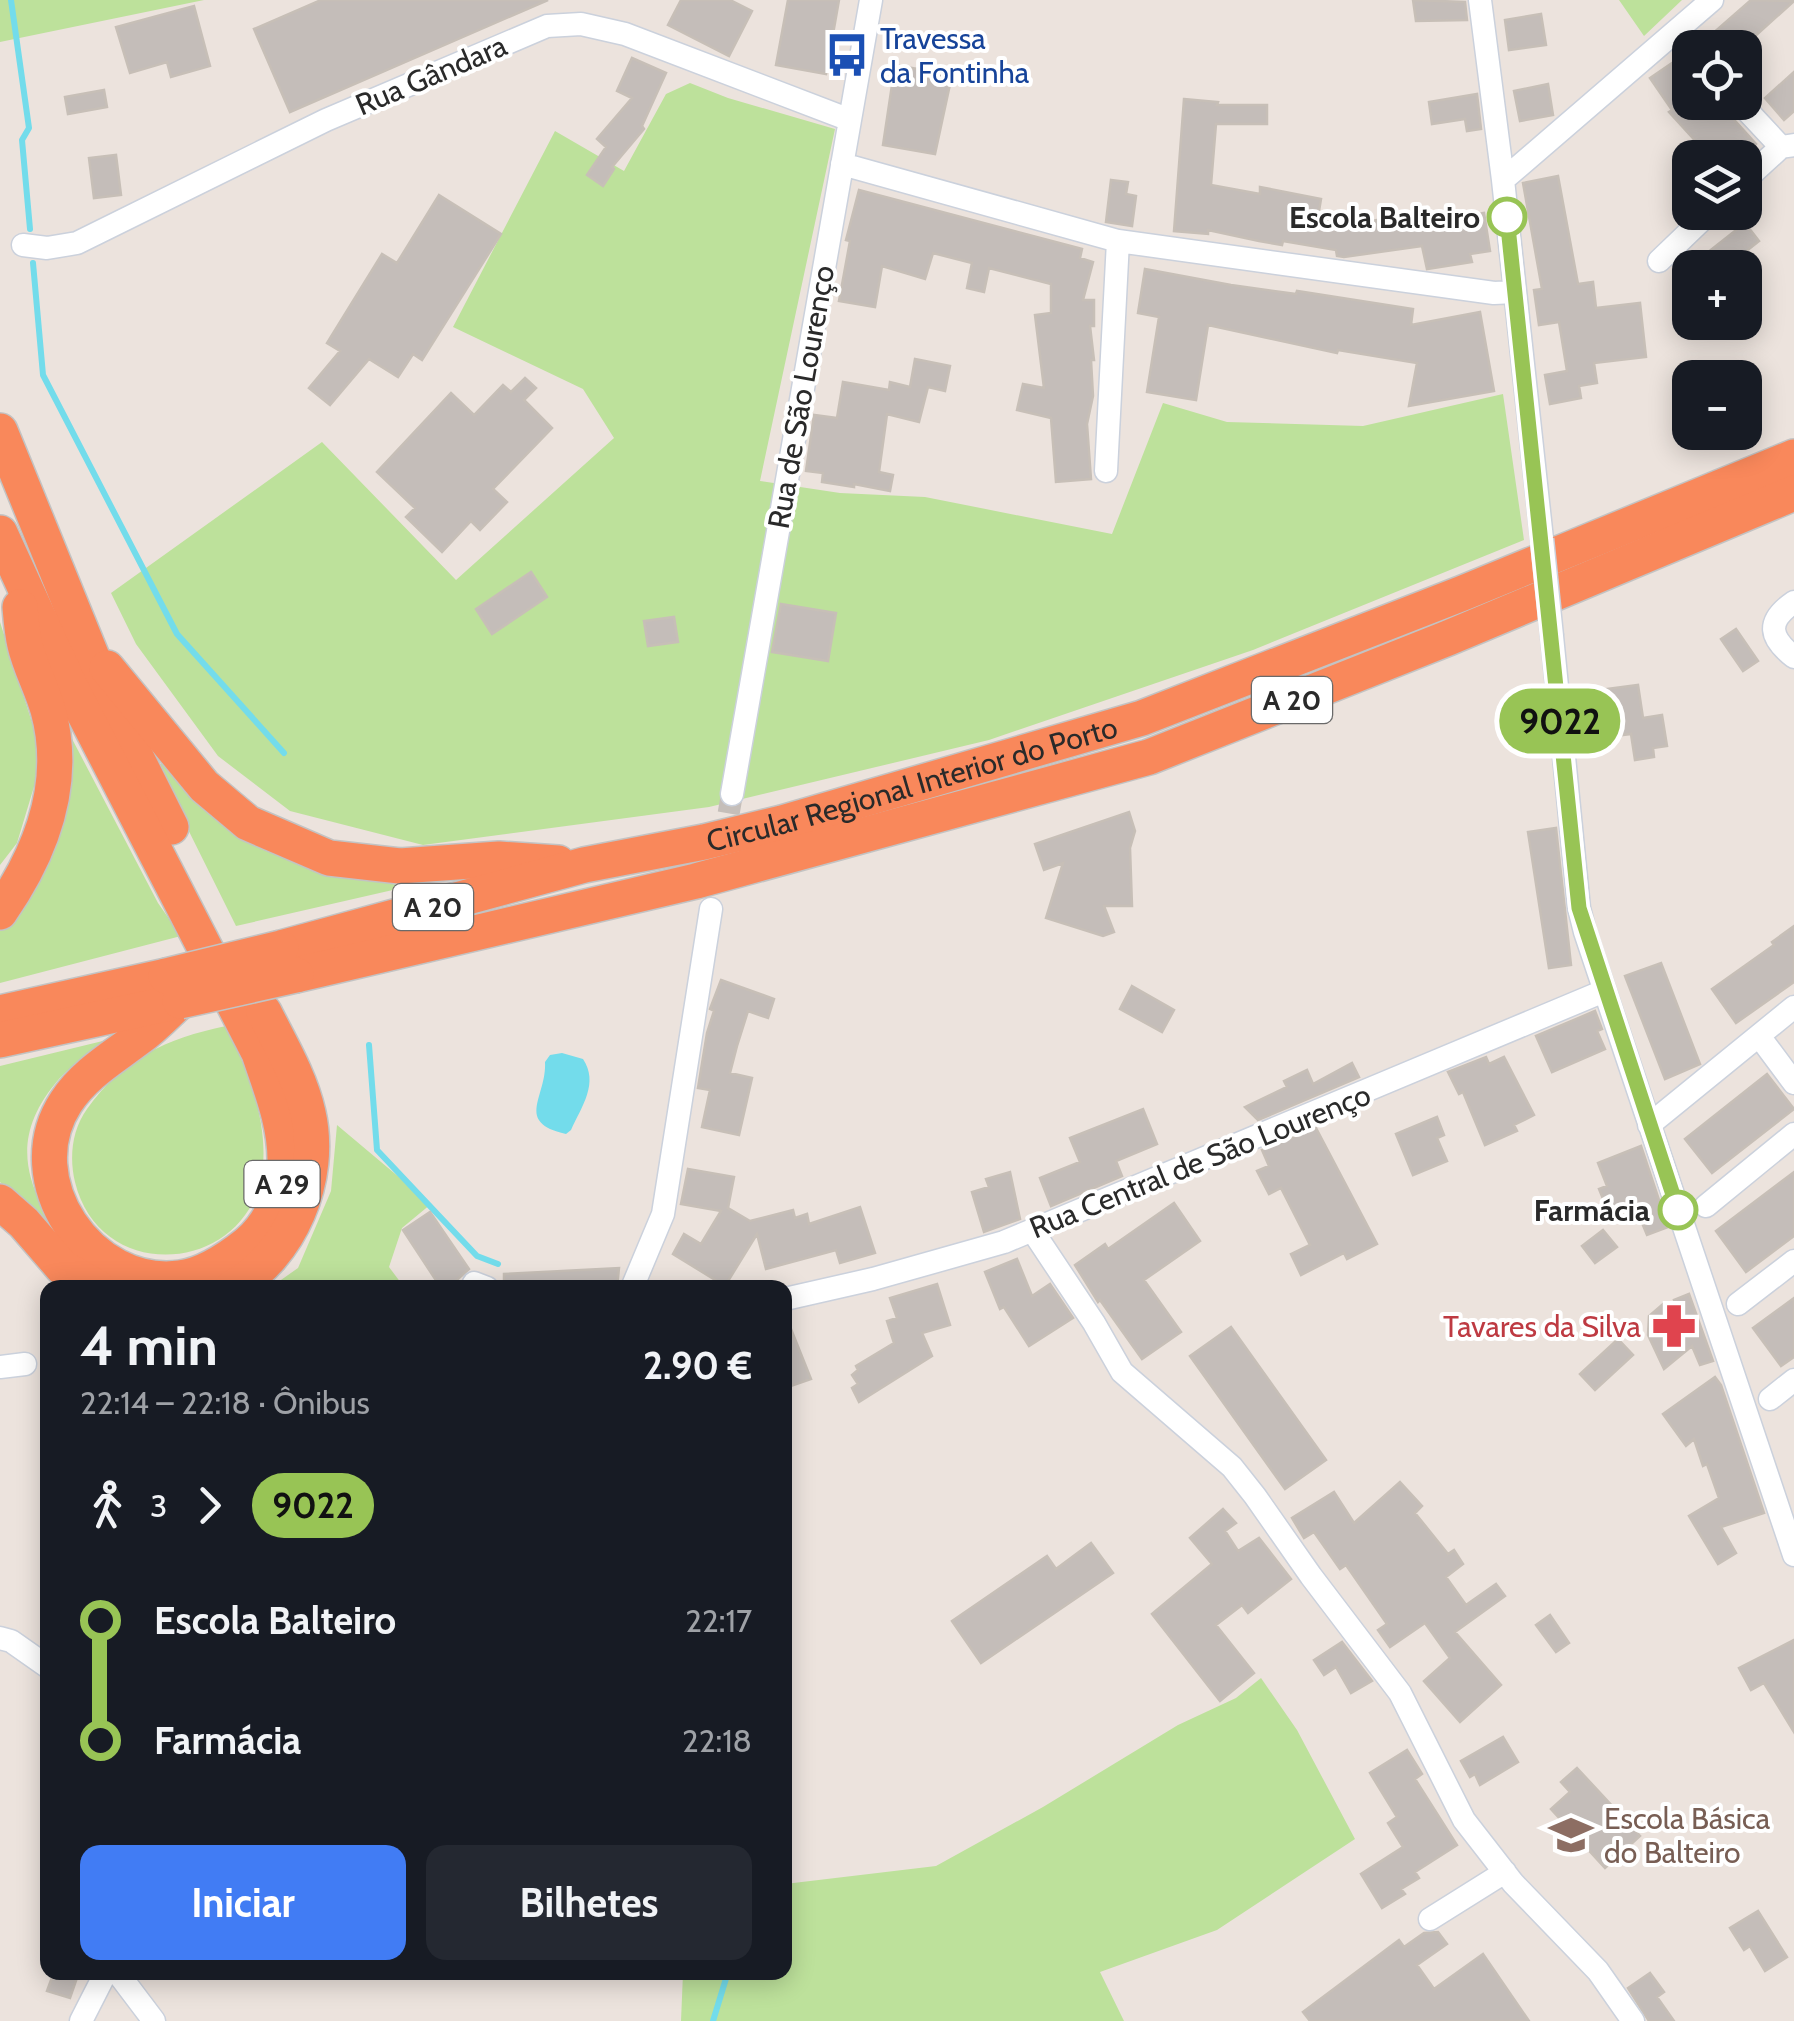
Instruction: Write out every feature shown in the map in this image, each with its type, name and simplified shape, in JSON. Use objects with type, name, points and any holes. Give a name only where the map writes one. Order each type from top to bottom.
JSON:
[{"type":"highway","name":"A 29","points":[[0,431],[118,721],[292,1067],[308,1114],[310,1160],[304,1198],[279,1248],[246,1280]]},
{"type":"highway","name":"Circular Regional Interior do Porto","points":[[288,962],[584,865],[782,823],[1142,718],[1794,456]]},
{"type":"highway","name":"Circular Regional Interior do Porto","points":[[0,1040],[173,988],[696,881],[1149,757],[1794,494]]},
{"type":"highway","name":"A 29","points":[[0,532],[69,684],[259,1053],[280,1117],[285,1166],[279,1196],[259,1234],[225,1262],[182,1278],[152,1278],[105,1262],[71,1230],[50,1183],[51,1140],[64,1104],[85,1079],[141,1037],[173,988]]},
{"type":"highway","name":"A 29","points":[[0,912],[23,878],[44,835],[56,760],[48,712],[25,646],[16,571]]},
{"type":"highway","name":"A 29","points":[[90,648],[204,786],[248,823],[329,858],[400,866],[499,860],[584,865]]},
{"type":"highway","name":"Circular Regional Interior do Porto","points":[[0,1013],[173,988]]},
{"type":"highway","points":[[0,1202],[62,1267],[84,1280]]},
{"type":"street","name":"Rua de São Lourenço","points":[[732,794],[871,0]]},
{"type":"street","points":[[1480,0],[1504,180],[1579,908],[1794,1556]]},
{"type":"street","points":[[1678,30],[1712,0]]},
{"type":"street","name":"Rua Gândara","points":[[24,245],[47,248],[77,243],[326,120],[547,26],[582,24],[626,34],[850,120]]},
{"type":"street","points":[[1504,180],[1672,35]]},
{"type":"street","points":[[1759,120],[1788,146],[1762,167]]},
{"type":"street","points":[[842,164],[1118,240],[1494,293],[1515,292]]},
{"type":"street","points":[[1659,260],[1691,230]]},
{"type":"street","points":[[1106,471],[1118,240]]},
{"type":"street","points":[[1794,602],[1779,615],[1774,634],[1778,644],[1794,657]]},
{"type":"street","points":[[635,1280],[663,1214],[711,909]]},
{"type":"street","name":"Rua Central de São Lourenço","points":[[792,1296],[873,1279],[1004,1242],[1604,991]]},
{"type":"street","points":[[1649,1125],[1794,1007]]},
{"type":"street","points":[[1759,1036],[1794,1083]]},
{"type":"street","points":[[1706,1206],[1794,1134]]},
{"type":"street","points":[[1032,1230],[1094,1322],[1122,1372],[1232,1466],[1400,1693],[1464,1820],[1505,1872],[1598,1971],[1633,2021]]},
{"type":"street","points":[[1738,1304],[1794,1260]]},
{"type":"street","points":[[0,1368],[25,1364]]},
{"type":"street","points":[[1770,1399],[1794,1380]]},
{"type":"street","points":[[0,1638],[40,1661]]},
{"type":"street","points":[[1430,1919],[1505,1872]]},
{"type":"street","points":[[81,2021],[102,1980]]},
{"type":"street","points":[[123,1980],[154,2021]]},
{"type":"green space","points":[[0,0],[204,0],[0,42]]},
{"type":"green space","points":[[1619,0],[1682,0],[1644,36]]},
{"type":"green space","points":[[690,83],[835,129],[760,481],[840,493],[925,497],[1112,534],[1163,403],[1227,422],[1363,426],[1503,394],[1524,540],[1253,650],[989,740],[709,807],[423,845],[290,811],[218,756],[136,644],[111,593],[322,442],[456,580],[614,438],[583,389],[453,327],[555,131],[624,171],[666,94]]},
{"type":"green space","points":[[0,622],[43,757],[17,843],[0,865]]},
{"type":"green space","points":[[70,735],[158,903],[181,936],[0,983],[0,931],[35,885],[63,817]]},
{"type":"green space","points":[[163,762],[227,822],[467,873],[236,926],[157,767]]},
{"type":"green space","points":[[226,1026],[248,1076],[262,1129],[263,1165],[253,1201],[233,1228],[206,1246],[175,1254],[144,1252],[114,1240],[90,1216],[75,1182],[73,1144],[82,1117],[116,1076],[148,1053],[184,1037]]},
{"type":"green space","points":[[115,1038],[59,1079],[41,1103],[27,1149],[36,1193],[76,1259],[0,1182],[0,1066]]},
{"type":"green space","points":[[337,1125],[431,1204],[402,1228],[389,1267],[399,1280],[281,1280],[298,1268],[331,1191]]},
{"type":"green space","points":[[1261,1678],[1297,1730],[1355,1839],[1217,1930],[1100,1972],[1124,2021],[681,2021],[683,1980],[792,1980],[792,1883],[936,1866],[1178,1725],[1236,1698]]},
{"type":"water","points":[[562,1053],[583,1059],[589,1077],[584,1103],[566,1134],[550,1129],[537,1115],[545,1062],[550,1055]]},
{"type":"building","points":[[321,0],[548,0],[290,112],[254,29]]},
{"type":"building","points":[[681,0],[730,0],[752,11],[729,56],[668,25]]},
{"type":"building","points":[[788,0],[839,0],[826,74],[776,65]]},
{"type":"building","points":[[1413,0],[1465,2],[1467,20],[1416,21]]},
{"type":"building","points":[[1751,0],[1794,1],[1762,30],[1717,30]]},
{"type":"building","points":[[194,6],[210,66],[171,77],[167,62],[130,73],[116,27]]},
{"type":"building","points":[[1541,14],[1546,45],[1509,50],[1505,20]]},
{"type":"building","points":[[632,58],[666,73],[644,129],[612,167],[603,186],[587,175],[606,147],[597,139],[632,98],[617,91]]},
{"type":"building","points":[[1672,63],[1672,110],[1650,78]]},
{"type":"building","points":[[895,65],[952,75],[935,154],[883,145]]},
{"type":"building","points":[[1794,72],[1794,111],[1784,120],[1765,98]]},
{"type":"building","points":[[1548,84],[1553,115],[1520,121],[1514,91]]},
{"type":"building","points":[[104,90],[107,107],[68,114],[65,97]]},
{"type":"building","points":[[1477,94],[1481,129],[1467,131],[1465,119],[1432,124],[1429,102]]},
{"type":"building","points":[[1184,99],[1218,102],[1217,105],[1267,105],[1267,124],[1216,124],[1211,185],[1260,194],[1260,187],[1321,199],[1317,223],[1336,226],[1391,218],[1430,221],[1484,213],[1490,251],[1470,254],[1472,262],[1427,269],[1422,246],[1344,257],[1337,256],[1336,250],[1283,241],[1282,245],[1208,230],[1208,234],[1174,231]]},
{"type":"building","points":[[1676,120],[1734,120],[1752,140],[1695,140]]},
{"type":"building","points":[[116,155],[121,195],[94,198],[89,158]]},
{"type":"building","points":[[1558,176],[1578,284],[1593,282],[1596,308],[1640,303],[1646,357],[1594,363],[1597,383],[1579,386],[1581,398],[1550,404],[1545,375],[1567,371],[1559,322],[1539,325],[1534,290],[1542,289],[1523,183]]},
{"type":"building","points":[[1111,180],[1128,182],[1126,194],[1136,196],[1132,226],[1106,222]]},
{"type":"building","points":[[859,190],[1082,249],[1080,258],[1093,262],[1083,300],[1094,300],[1094,326],[1090,326],[1093,396],[1087,424],[1091,479],[1056,482],[1051,418],[1017,410],[1023,384],[1044,388],[1035,315],[1051,313],[1051,284],[989,268],[984,292],[967,288],[972,263],[933,253],[925,279],[882,266],[875,307],[839,301],[850,241],[846,240]]},
{"type":"building","points":[[439,195],[501,234],[422,360],[413,354],[398,377],[369,359],[330,405],[309,388],[340,351],[327,343],[382,254],[397,263]]},
{"type":"building","points":[[1736,230],[1750,230],[1759,241],[1748,250],[1711,250]]},
{"type":"building","points":[[1145,269],[1231,285],[1413,309],[1411,325],[1480,312],[1494,391],[1409,406],[1417,363],[1338,350],[1337,353],[1208,325],[1196,400],[1147,392],[1159,317],[1138,313]]},
{"type":"building","points":[[915,359],[950,366],[945,391],[928,387],[919,422],[887,414],[879,472],[893,475],[890,491],[822,482],[823,473],[806,471],[814,415],[837,418],[843,382],[889,390],[890,382],[910,387]]},
{"type":"building","points":[[525,378],[536,388],[524,400],[552,428],[493,489],[507,502],[480,530],[471,521],[442,552],[406,517],[415,508],[377,472],[451,393],[474,415],[503,385],[511,392]]},
{"type":"building","points":[[531,572],[547,597],[492,634],[476,609]]},
{"type":"building","points":[[781,604],[836,613],[828,661],[772,652]]},
{"type":"building","points":[[674,617],[678,642],[648,646],[644,621]]},
{"type":"building","points":[[1736,629],[1758,661],[1743,671],[1721,639]]},
{"type":"building","points":[[1638,685],[1643,718],[1662,715],[1667,746],[1653,748],[1654,757],[1635,760],[1631,734],[1606,737],[1599,690]]},
{"type":"building","points":[[1129,812],[1135,831],[1130,848],[1132,906],[1104,906],[1114,932],[1103,936],[1046,918],[1063,863],[1044,870],[1035,844]]},
{"type":"building","points":[[1556,828],[1571,965],[1549,968],[1528,832]]},
{"type":"building","points":[[1794,926],[1794,982],[1736,1023],[1712,989]]},
{"type":"building","points":[[1661,963],[1700,1064],[1665,1079],[1625,976]]},
{"type":"building","points":[[721,980],[774,999],[768,1018],[748,1011],[730,1073],[752,1078],[739,1135],[702,1127],[710,1090],[698,1088],[714,1011],[710,1009]]},
{"type":"building","points":[[1132,986],[1174,1010],[1162,1032],[1120,1009]]},
{"type":"building","points":[[1595,1011],[1602,1029],[1597,1031],[1605,1049],[1552,1072],[1536,1036]]},
{"type":"building","points":[[1486,1057],[1489,1064],[1504,1057],[1534,1115],[1514,1125],[1517,1131],[1485,1145],[1463,1092],[1459,1094],[1448,1072]]},
{"type":"building","points":[[1352,1063],[1359,1077],[1258,1120],[1245,1107],[1287,1087],[1284,1081],[1307,1070],[1313,1084]]},
{"type":"building","points":[[1767,1074],[1794,1109],[1712,1173],[1685,1139]]},
{"type":"building","points":[[1143,1109],[1157,1144],[1116,1161],[1122,1176],[1051,1206],[1040,1178],[1080,1162],[1070,1138]]},
{"type":"building","points":[[1437,1117],[1444,1135],[1437,1138],[1447,1161],[1413,1175],[1396,1134]]},
{"type":"building","points":[[1316,1128],[1377,1244],[1347,1259],[1344,1253],[1301,1275],[1291,1254],[1310,1245],[1281,1188],[1269,1194],[1257,1171],[1269,1166],[1262,1150]]},
{"type":"building","points":[[1641,1146],[1668,1227],[1647,1235],[1635,1206],[1610,1216],[1599,1189],[1607,1186],[1598,1163]]},
{"type":"building","points":[[688,1169],[734,1177],[728,1208],[750,1221],[793,1210],[795,1218],[807,1214],[809,1224],[860,1207],[875,1253],[840,1263],[836,1250],[766,1269],[757,1234],[729,1280],[715,1280],[673,1254],[684,1234],[701,1244],[721,1211],[681,1204]]},
{"type":"building","points":[[1010,1172],[1020,1219],[984,1232],[972,1192],[989,1187],[986,1179]]},
{"type":"building","points":[[1794,1172],[1794,1236],[1746,1272],[1716,1231]]},
{"type":"building","points":[[1174,1203],[1200,1241],[1144,1280],[1181,1332],[1142,1359],[1075,1265],[1105,1244],[1108,1249]]},
{"type":"building","points":[[430,1212],[469,1269],[457,1280],[436,1280],[403,1230]]},
{"type":"building","points":[[1603,1230],[1617,1247],[1595,1263],[1582,1246]]},
{"type":"building","points":[[1017,1259],[1032,1296],[1050,1284],[1073,1318],[1029,1346],[1004,1307],[1000,1309],[985,1272]]},
{"type":"building","points":[[619,1268],[618,1280],[504,1280],[504,1274]]},
{"type":"building","points":[[937,1284],[950,1325],[922,1333],[932,1356],[859,1402],[852,1388],[858,1384],[852,1375],[858,1370],[856,1366],[894,1343],[887,1321],[897,1318],[890,1298]]},
{"type":"building","name":"Tavares da Silva","points":[[1689,1294],[1713,1361],[1700,1365],[1692,1346],[1664,1369],[1648,1335],[1649,1316],[1663,1304],[1689,1338],[1674,1300]]},
{"type":"building","points":[[1794,1298],[1794,1357],[1781,1366],[1753,1328]]},
{"type":"building","points":[[1231,1327],[1326,1460],[1285,1489],[1190,1356]]},
{"type":"building","points":[[792,1332],[811,1379],[792,1386]]},
{"type":"building","points":[[1618,1339],[1633,1355],[1595,1390],[1580,1374]]},
{"type":"building","points":[[1715,1377],[1764,1513],[1721,1527],[1736,1553],[1718,1564],[1689,1516],[1719,1498],[1707,1464],[1703,1466],[1694,1439],[1686,1446],[1663,1414]]},
{"type":"building","points":[[1400,1482],[1422,1506],[1415,1513],[1448,1554],[1454,1550],[1463,1564],[1446,1577],[1466,1605],[1496,1584],[1505,1596],[1455,1632],[1501,1685],[1460,1722],[1424,1681],[1450,1658],[1425,1623],[1390,1647],[1378,1630],[1387,1624],[1346,1565],[1340,1569],[1314,1532],[1304,1538],[1292,1518],[1334,1492],[1354,1523]]},
{"type":"building","points":[[1223,1509],[1236,1523],[1225,1531],[1238,1551],[1259,1538],[1291,1579],[1248,1613],[1242,1605],[1216,1625],[1254,1673],[1220,1701],[1152,1614],[1212,1564],[1190,1538]]},
{"type":"building","points":[[1091,1543],[1113,1573],[981,1663],[952,1621],[1047,1556],[1056,1569]]},
{"type":"building","points":[[1550,1615],[1569,1643],[1556,1652],[1536,1625]]},
{"type":"building","points":[[1794,1640],[1794,1732],[1764,1683],[1751,1690],[1739,1668]]},
{"type":"building","points":[[1342,1642],[1372,1681],[1351,1693],[1336,1667],[1324,1675],[1314,1660]]},
{"type":"building","points":[[1503,1737],[1518,1762],[1480,1785],[1461,1761]]},
{"type":"building","points":[[1407,1750],[1422,1774],[1415,1779],[1457,1845],[1415,1872],[1419,1878],[1401,1889],[1405,1894],[1382,1908],[1361,1874],[1403,1847],[1388,1823],[1397,1817],[1370,1773]]},
{"type":"building","points":[[1577,1768],[1640,1836],[1605,1868],[1551,1809],[1570,1792],[1561,1782]]},
{"type":"building","points":[[1758,1911],[1787,1957],[1765,1971],[1750,1946],[1744,1950],[1730,1928]]},
{"type":"building","points":[[1438,1932],[1447,1944],[1417,1965],[1434,1989],[1483,1954],[1529,2021],[1310,2021],[1303,2012],[1399,1940],[1404,1947],[1424,1933]]},
{"type":"building","points":[[1650,1973],[1664,1992],[1657,1997],[1674,2021],[1649,2021],[1628,1988]]},
{"type":"building","points":[[51,1980],[76,1980],[70,1998],[47,1991]]},
{"type":"waterway","points":[[11,0],[29,128],[22,140],[30,229]]},
{"type":"waterway","points":[[33,263],[43,375],[177,634],[284,753]]},
{"type":"waterway","points":[[369,1045],[377,1150],[477,1256],[498,1264]]},
{"type":"waterway","points":[[713,2021],[726,1980]]},
{"type":"tunnel","points":[[723,846],[732,794]]},
{"type":"bus line","name":"9022","points":[[1507,217],[1579,908],[1678,1210]]},
{"type":"place","name":"Travessa da Fontinha","points":[[847,55]]},
{"type":"place","name":"Escola Balteiro","points":[[1507,217]]},
{"type":"place","name":"Farmácia","points":[[1678,1210]]},
{"type":"place","name":"Tavares da Silva","points":[[1674,1326]]},
{"type":"place","name":"Escola Básica do Balteiro","points":[[1571,1835]]}]
